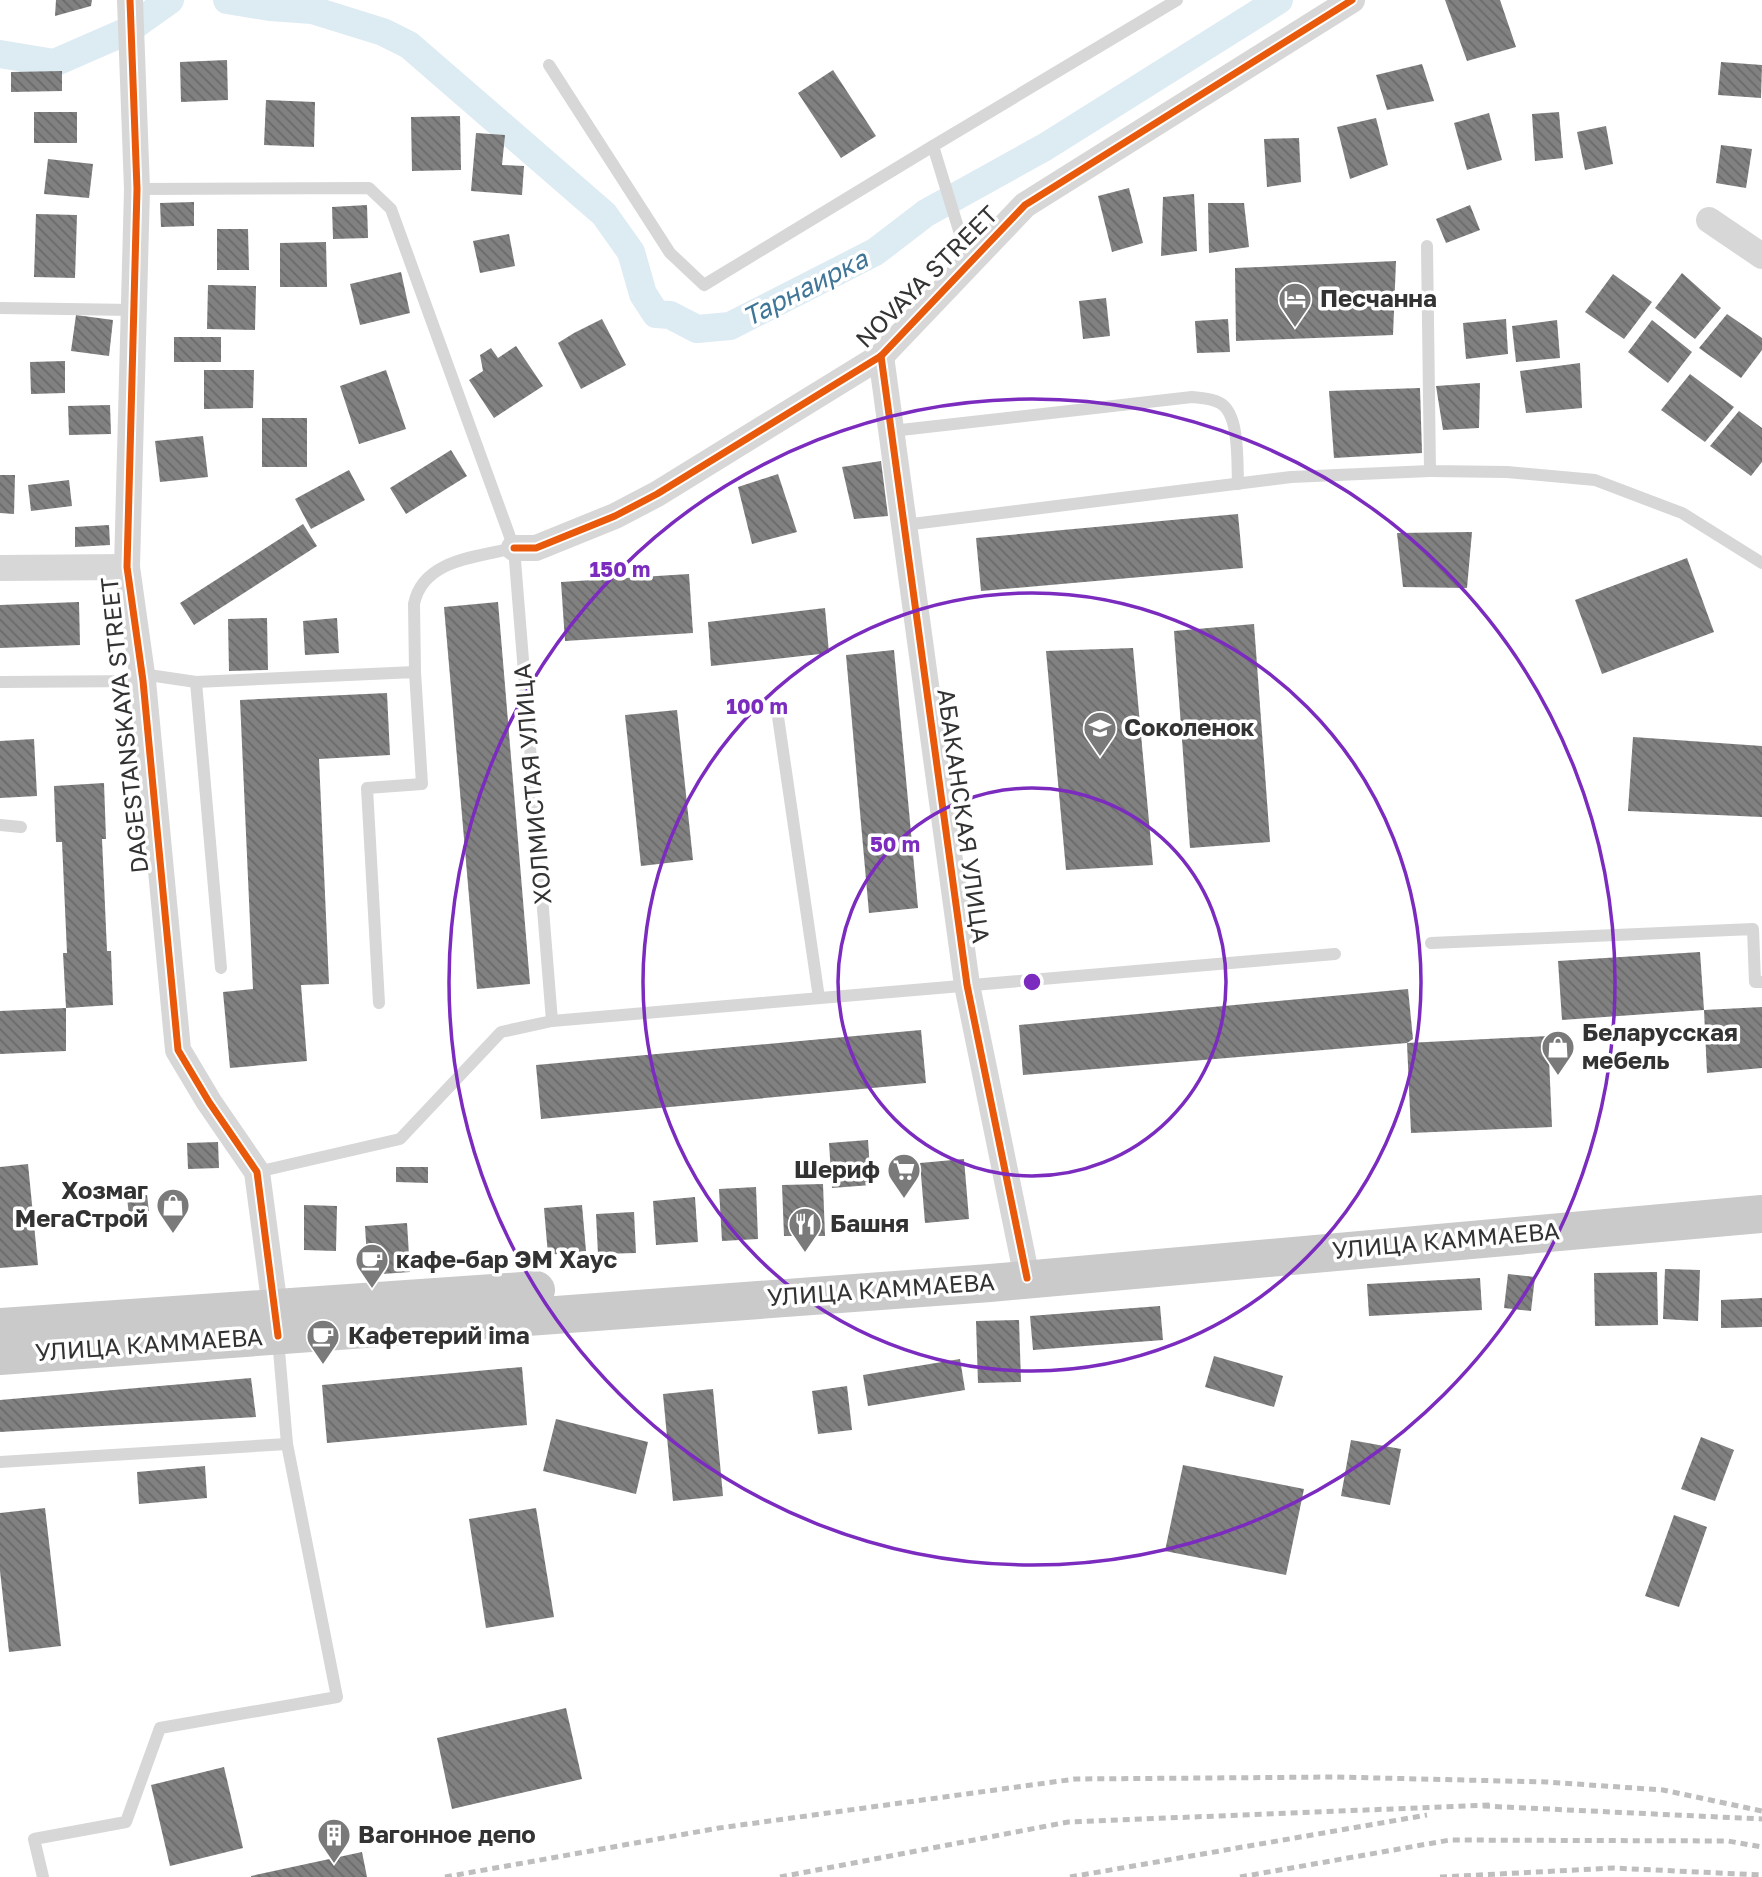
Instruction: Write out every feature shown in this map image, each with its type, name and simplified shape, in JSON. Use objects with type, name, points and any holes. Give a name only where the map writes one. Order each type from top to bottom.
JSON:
[{"type":"main road","name":"УЛИЦА КАММАЕВА","points":[[1026,1267],[1762,1188]]},
{"type":"main road","name":"УЛИЦА КАММАЕВА","points":[[0,1356],[277,1322],[1762,1214]]},
{"type":"main road","name":"УЛИЦА КАММАЕВА","points":[[0,1326],[277,1322]]},
{"type":"street","name":"DAGESTANSKAYA STREET","points":[[130,0],[137,188],[127,567],[143,678],[178,1050],[209,1102],[257,1172],[277,1322]]},
{"type":"street","name":"NOVAYA STREET","points":[[514,548],[536,548],[615,516],[657,494],[881,356],[1025,205],[1352,0]]},
{"type":"street","points":[[1709,220],[1762,257]]},
{"type":"street","name":"АБАКАНСКАЯ УЛИЦА","points":[[881,356],[967,985],[1026,1267]]},
{"type":"street","points":[[0,568],[127,567]]},
{"type":"lane","points":[[549,65],[670,253],[704,285],[1177,0]]},
{"type":"lane","points":[[933,146],[970,264]]},
{"type":"lane","name":"ХОЛМИСТАЯ УЛИЦА","points":[[137,188],[369,188],[391,209],[514,548],[552,1021]]},
{"type":"lane","points":[[1427,246],[1430,471]]},
{"type":"lane","points":[[0,308],[133,310]]},
{"type":"lane","points":[[892,431],[1178,398],[1206,398],[1228,410],[1234,422],[1238,484]]},
{"type":"lane","points":[[904,525],[1291,477],[1430,471],[1507,472],[1595,480],[1682,513],[1762,563]]},
{"type":"lane","points":[[379,1003],[367,788],[422,783],[415,672],[416,594],[426,578],[448,564],[514,548]]},
{"type":"lane","points":[[0,682],[143,678],[196,682],[415,672]]},
{"type":"lane","points":[[196,682],[221,968]]},
{"type":"lane","points":[[776,710],[818,998]]},
{"type":"lane","points":[[0,825],[21,827]]},
{"type":"lane","points":[[1431,943],[1753,929],[1755,982],[1762,982]]},
{"type":"lane","points":[[257,1172],[400,1139],[501,1032],[552,1021],[1335,954]]},
{"type":"lane","points":[[43,1877],[34,1839],[126,1822],[160,1728],[337,1698],[287,1444],[277,1322]]},
{"type":"lane","points":[[0,1462],[287,1444]]},
{"type":"building","points":[[56,0],[92,0],[91,6],[55,16]]},
{"type":"building","points":[[1445,0],[1500,0],[1516,47],[1467,61]]},
{"type":"building","points":[[227,60],[228,100],[181,102],[180,62]]},
{"type":"building","points":[[1721,62],[1762,65],[1761,98],[1718,95]]},
{"type":"building","points":[[1422,64],[1434,101],[1387,110],[1376,75]]},
{"type":"building","points":[[833,70],[876,136],[841,158],[798,93]]},
{"type":"building","points":[[62,71],[62,91],[11,92],[11,72]]},
{"type":"building","points":[[266,100],[315,102],[314,147],[264,145]]},
{"type":"building","points":[[34,112],[77,112],[77,143],[34,143]]},
{"type":"building","points":[[1559,112],[1563,158],[1535,161],[1532,114]]},
{"type":"building","points":[[1489,113],[1502,160],[1467,170],[1454,123]]},
{"type":"building","points":[[460,116],[461,170],[412,171],[411,117]]},
{"type":"building","points":[[1376,118],[1388,165],[1350,179],[1337,127]]},
{"type":"building","points":[[1606,126],[1613,164],[1585,170],[1577,132]]},
{"type":"building","points":[[476,133],[505,135],[502,165],[524,166],[522,195],[471,191]]},
{"type":"building","points":[[1299,138],[1301,182],[1267,187],[1264,139]]},
{"type":"building","points":[[1721,145],[1752,149],[1746,188],[1716,183]]},
{"type":"building","points":[[48,159],[93,164],[89,198],[44,194]]},
{"type":"building","points":[[1129,188],[1143,243],[1112,252],[1098,196]]},
{"type":"building","points":[[1194,194],[1197,251],[1161,256],[1163,197]]},
{"type":"building","points":[[194,202],[194,226],[161,227],[160,203]]},
{"type":"building","points":[[1208,203],[1244,203],[1249,247],[1209,253]]},
{"type":"building","points":[[367,205],[368,238],[333,239],[332,207]]},
{"type":"building","points":[[1470,205],[1480,230],[1446,243],[1436,219]]},
{"type":"building","points":[[36,214],[77,215],[75,278],[34,277]]},
{"type":"building","points":[[217,229],[248,229],[249,270],[217,270]]},
{"type":"building","points":[[509,234],[515,266],[480,273],[473,241]]},
{"type":"building","points":[[326,242],[327,287],[280,287],[280,243]]},
{"type":"building","points":[[1396,261],[1393,335],[1236,341],[1235,268]]},
{"type":"building","points":[[401,272],[410,313],[360,325],[350,284]]},
{"type":"building","points":[[1682,273],[1721,308],[1695,339],[1655,308]]},
{"type":"building","points":[[1613,274],[1652,302],[1624,339],[1585,312]]},
{"type":"building","points":[[208,285],[256,286],[255,330],[207,329]]},
{"type":"building","points":[[1106,298],[1110,336],[1083,339],[1079,301]]},
{"type":"building","points":[[1727,314],[1762,338],[1762,350],[1741,378],[1699,348]]},
{"type":"building","points":[[76,315],[113,320],[109,356],[71,351]]},
{"type":"building","points":[[602,319],[626,365],[581,389],[558,343]]},
{"type":"building","points":[[1228,319],[1230,352],[1197,353],[1195,321]]},
{"type":"building","points":[[1506,319],[1508,354],[1466,359],[1463,323]]},
{"type":"building","points":[[1557,320],[1560,358],[1516,362],[1512,326]]},
{"type":"building","points":[[1652,320],[1692,352],[1668,383],[1628,352]]},
{"type":"building","points":[[174,337],[221,337],[221,362],[174,362]]},
{"type":"building","points":[[516,346],[543,386],[494,418],[469,380],[483,371],[480,355],[491,348],[498,358]]},
{"type":"building","points":[[65,361],[65,393],[31,394],[30,362]]},
{"type":"building","points":[[1580,363],[1582,408],[1526,413],[1520,371]]},
{"type":"building","points":[[204,370],[254,370],[253,408],[204,409]]},
{"type":"building","points":[[386,370],[406,429],[359,444],[340,386]]},
{"type":"building","points":[[1690,374],[1734,407],[1705,442],[1661,410]]},
{"type":"building","points":[[1480,383],[1479,428],[1443,430],[1436,386]]},
{"type":"building","points":[[1420,388],[1422,453],[1334,458],[1329,391]]},
{"type":"building","points":[[110,405],[111,434],[69,435],[68,406]]},
{"type":"building","points":[[1739,411],[1762,428],[1762,462],[1751,476],[1710,446]]},
{"type":"building","points":[[262,418],[307,418],[307,467],[262,467]]},
{"type":"building","points":[[203,436],[208,477],[160,482],[155,441]]},
{"type":"building","points":[[451,450],[467,476],[406,514],[390,488]]},
{"type":"building","points":[[881,461],[888,516],[854,519],[842,467]]},
{"type":"building","points":[[349,470],[365,500],[311,529],[295,499]]},
{"type":"building","points":[[778,474],[797,532],[752,544],[738,487]]},
{"type":"building","points":[[0,475],[15,475],[14,514],[0,513]]},
{"type":"building","points":[[69,480],[72,506],[31,511],[28,485]]},
{"type":"building","points":[[1238,514],[1243,568],[981,591],[976,538]]},
{"type":"building","points":[[303,524],[317,546],[194,625],[180,603]]},
{"type":"building","points":[[109,525],[110,545],[75,547],[75,527]]},
{"type":"building","points":[[1472,532],[1467,588],[1403,587],[1397,533]]},
{"type":"building","points":[[1687,558],[1714,632],[1602,674],[1575,600]]},
{"type":"building","points":[[689,574],[693,633],[565,641],[561,582]]},
{"type":"building","points":[[79,602],[80,645],[0,648],[0,605]]},
{"type":"building","points":[[498,602],[530,984],[477,989],[444,607]]},
{"type":"building","points":[[825,608],[829,653],[711,666],[708,622]]},
{"type":"building","points":[[267,618],[268,670],[229,671],[228,619]]},
{"type":"building","points":[[337,618],[339,653],[305,655],[303,621]]},
{"type":"building","points":[[1254,624],[1270,842],[1190,848],[1174,631]]},
{"type":"building","name":"Соколенок","points":[[1133,648],[1153,865],[1066,870],[1046,651]]},
{"type":"building","points":[[894,650],[918,908],[869,913],[846,655]]},
{"type":"building","points":[[387,693],[390,755],[319,759],[329,984],[301,985],[307,1061],[230,1068],[223,992],[253,989],[240,700]]},
{"type":"building","points":[[677,710],[693,860],[641,866],[625,715]]},
{"type":"building","points":[[1633,737],[1762,746],[1762,817],[1628,811]]},
{"type":"building","points":[[34,739],[37,796],[0,798],[0,741]]},
{"type":"building","points":[[104,783],[106,839],[102,839],[107,951],[111,951],[113,1005],[66,1008],[63,953],[67,953],[62,842],[56,842],[54,786]]},
{"type":"building","points":[[1700,952],[1704,1010],[1562,1020],[1558,961]]},
{"type":"building","points":[[1408,989],[1413,1039],[1407,1043],[1023,1075],[1019,1025]]},
{"type":"building","points":[[1762,1007],[1762,1068],[1707,1073],[1704,1010]]},
{"type":"building","points":[[66,1008],[66,1051],[0,1054],[0,1011]]},
{"type":"building","points":[[921,1030],[926,1083],[541,1119],[536,1065]]},
{"type":"building","points":[[1548,1036],[1552,1127],[1411,1133],[1407,1043]]},
{"type":"building","points":[[868,1140],[871,1185],[832,1188],[829,1143]]},
{"type":"building","points":[[218,1142],[219,1168],[188,1169],[187,1143]]},
{"type":"building","points":[[964,1159],[969,1219],[925,1223],[920,1163]]},
{"type":"building","points":[[28,1164],[38,1265],[0,1268],[0,1167]]},
{"type":"building","points":[[396,1167],[428,1167],[428,1183],[396,1182]]},
{"type":"building","points":[[823,1184],[825,1236],[784,1236],[782,1185]]},
{"type":"building","points":[[756,1187],[758,1239],[722,1241],[719,1189]]},
{"type":"building","points":[[147,1195],[150,1220],[130,1223],[127,1198]]},
{"type":"building","points":[[695,1197],[698,1242],[656,1245],[653,1201]]},
{"type":"building","points":[[304,1205],[337,1206],[336,1251],[304,1250]]},
{"type":"building","points":[[582,1205],[586,1251],[548,1255],[544,1208]]},
{"type":"building","points":[[634,1212],[636,1253],[598,1254],[596,1214]]},
{"type":"building","points":[[407,1223],[410,1272],[368,1275],[365,1226]]},
{"type":"building","points":[[1665,1269],[1700,1270],[1698,1321],[1663,1319]]},
{"type":"building","points":[[1657,1272],[1658,1325],[1595,1326],[1594,1273]]},
{"type":"building","points":[[1508,1274],[1535,1277],[1531,1311],[1504,1308]]},
{"type":"building","points":[[1480,1278],[1482,1310],[1369,1316],[1367,1284]]},
{"type":"building","points":[[1762,1298],[1762,1327],[1721,1328],[1721,1300]]},
{"type":"building","points":[[1160,1306],[1163,1340],[1033,1350],[1030,1316]]},
{"type":"building","points":[[1019,1320],[1021,1382],[978,1383],[976,1321]]},
{"type":"building","points":[[1214,1356],[1283,1376],[1274,1407],[1205,1387]]},
{"type":"building","points":[[960,1359],[965,1390],[868,1406],[863,1375]]},
{"type":"building","points":[[522,1367],[527,1425],[327,1443],[322,1385]]},
{"type":"building","points":[[251,1378],[256,1417],[0,1432],[0,1400]]},
{"type":"building","points":[[847,1386],[852,1430],[818,1434],[812,1391]]},
{"type":"building","points":[[713,1389],[723,1496],[673,1501],[663,1394]]},
{"type":"building","points":[[556,1419],[648,1442],[636,1494],[543,1471]]},
{"type":"building","points":[[1701,1437],[1734,1450],[1715,1501],[1681,1489]]},
{"type":"building","points":[[1351,1440],[1401,1449],[1390,1505],[1341,1496]]},
{"type":"building","points":[[1183,1465],[1304,1489],[1286,1575],[1165,1551]]},
{"type":"building","points":[[205,1466],[207,1498],[139,1504],[137,1472]]},
{"type":"building","points":[[45,1508],[61,1646],[9,1652],[0,1571],[0,1513]]},
{"type":"building","points":[[536,1508],[554,1617],[486,1628],[469,1519]]},
{"type":"building","points":[[1674,1515],[1707,1527],[1679,1607],[1645,1596]]},
{"type":"building","points":[[566,1708],[582,1779],[452,1809],[437,1738]]},
{"type":"building","points":[[224,1767],[243,1848],[170,1866],[151,1785]]},
{"type":"building","name":"Вагонное депо","points":[[362,1852],[367,1877],[251,1877],[251,1876]]},
{"type":"waterway","name":"Тарнаирка","points":[[0,54],[54,63],[125,32],[170,0]]},
{"type":"waterway","name":"Тарнаирка","points":[[227,0],[312,10],[383,32],[409,45],[604,214],[631,252],[643,294],[656,314],[670,315],[697,329],[730,326],[875,252],[926,213],[1045,147],[1279,0]]},
{"type":"railway","points":[[445,1877],[719,1828],[1075,1779],[1336,1777],[1547,1782],[1663,1790],[1762,1811]]},
{"type":"railway","points":[[780,1877],[1068,1822],[1490,1805]]},
{"type":"railway","points":[[1483,1806],[1762,1819]]},
{"type":"railway","points":[[1070,1877],[1427,1815]]},
{"type":"railway","points":[[1240,1877],[1450,1840],[1728,1841],[1762,1847]]},
{"type":"railway","points":[[1440,1877],[1613,1868],[1762,1875]]},
{"type":"cycle path","points":[[130,0],[137,189],[127,567],[143,681],[178,1050],[209,1102],[257,1172],[278,1336]]},
{"type":"cycle path","points":[[514,548],[536,548],[615,516],[657,494],[881,356],[1025,205],[1352,0]]},
{"type":"cycle path","points":[[881,356],[967,985],[1027,1278]]},
{"type":"place","name":"Песчанна","points":[[1295,329]]},
{"type":"place","name":"Соколенок","points":[[1100,758]]},
{"type":"place","name":"Беларусская мебель","points":[[1558,1077]]},
{"type":"place","name":"Шериф","points":[[904,1200]]},
{"type":"place","name":"Хозмаг МегаСтрой","points":[[173,1235]]},
{"type":"place","name":"Башня","points":[[805,1254]]},
{"type":"place","name":"кафе-бар ЭМ Хаус","points":[[372,1290]]},
{"type":"place","name":"Кафетерий ima","points":[[323,1366]]},
{"type":"place","name":"Вагонное депо","points":[[334,1865]]}]
